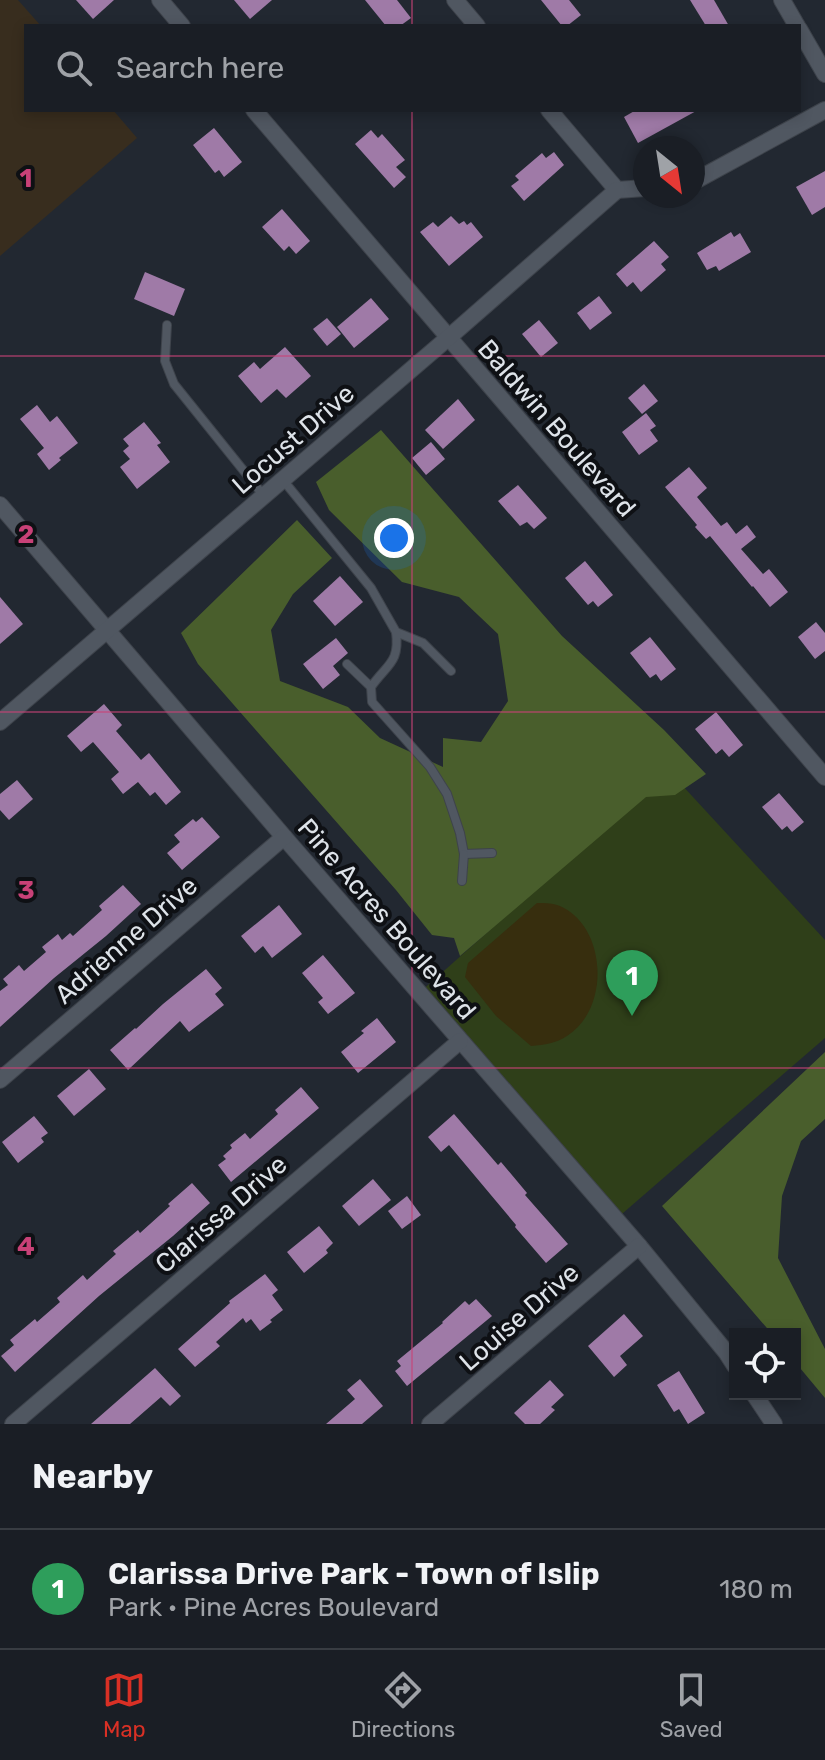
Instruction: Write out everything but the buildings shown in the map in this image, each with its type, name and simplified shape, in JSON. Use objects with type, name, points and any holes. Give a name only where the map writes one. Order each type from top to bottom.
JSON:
[{"type":"street","points":[[160,0],[180,24]]},
{"type":"street","points":[[455,0],[475,24]]},
{"type":"street","points":[[782,0],[796,24]]},
{"type":"street","points":[[801,33],[825,74]]},
{"type":"street","points":[[705,175],[825,110]]},
{"type":"street","name":"Baldwin Boulevard","points":[[256,112],[825,777]]},
{"type":"street","points":[[551,112],[617,190],[633,189]]},
{"type":"street","name":"Locust Drive","points":[[0,722],[617,190]]},
{"type":"street","name":"Pine Acres Boulevard","points":[[0,505],[639,1246],[729,1357]]},
{"type":"street","name":"Adrienne Drive","points":[[0,1080],[284,837]]},
{"type":"street","name":"Clarissa Drive","points":[[13,1424],[460,1041]]},
{"type":"street","name":"Louise Drive","points":[[430,1424],[639,1246]]},
{"type":"street","points":[[758,1400],[774,1424]]},
{"type":"lane","points":[[167,325],[165,361],[174,384],[264,496]]},
{"type":"lane","points":[[283,479],[371,588],[396,632],[399,650],[371,687],[372,702],[430,767],[447,794],[464,854],[462,881]]},
{"type":"lane","points":[[396,632],[423,643],[451,671]]},
{"type":"lane","points":[[347,664],[371,687]]},
{"type":"lane","points":[[464,854],[492,853]]},
{"type":"shaded area","points":[[0,0],[18,0],[39,24],[24,24],[24,112],[115,112],[137,138],[0,256]]},
{"type":"green space","points":[[381,430],[562,636],[664,730],[706,774],[675,795],[646,797],[460,956],[454,938],[432,935],[198,664],[181,633],[297,520],[332,558],[293,594],[271,630],[280,681],[348,707],[380,738],[443,767],[443,738],[481,742],[508,701],[498,634],[459,597],[402,582],[329,510],[316,482]]},
{"type":"green space","points":[[669,771],[825,940],[825,1038],[615,1220],[419,993]]},
{"type":"green space","points":[[825,1052],[825,1119],[801,1141],[782,1196],[778,1258],[825,1349],[825,1398],[801,1369],[801,1328],[767,1328],[662,1206]]},
{"type":"sand","points":[[537,903],[559,906],[577,918],[595,950],[598,970],[591,1008],[581,1024],[559,1040],[531,1046],[496,1016],[465,977],[468,963]]},
{"type":"place","name":"Clarissa Drive Park - Town of Islip","points":[[632,1016]]}]
